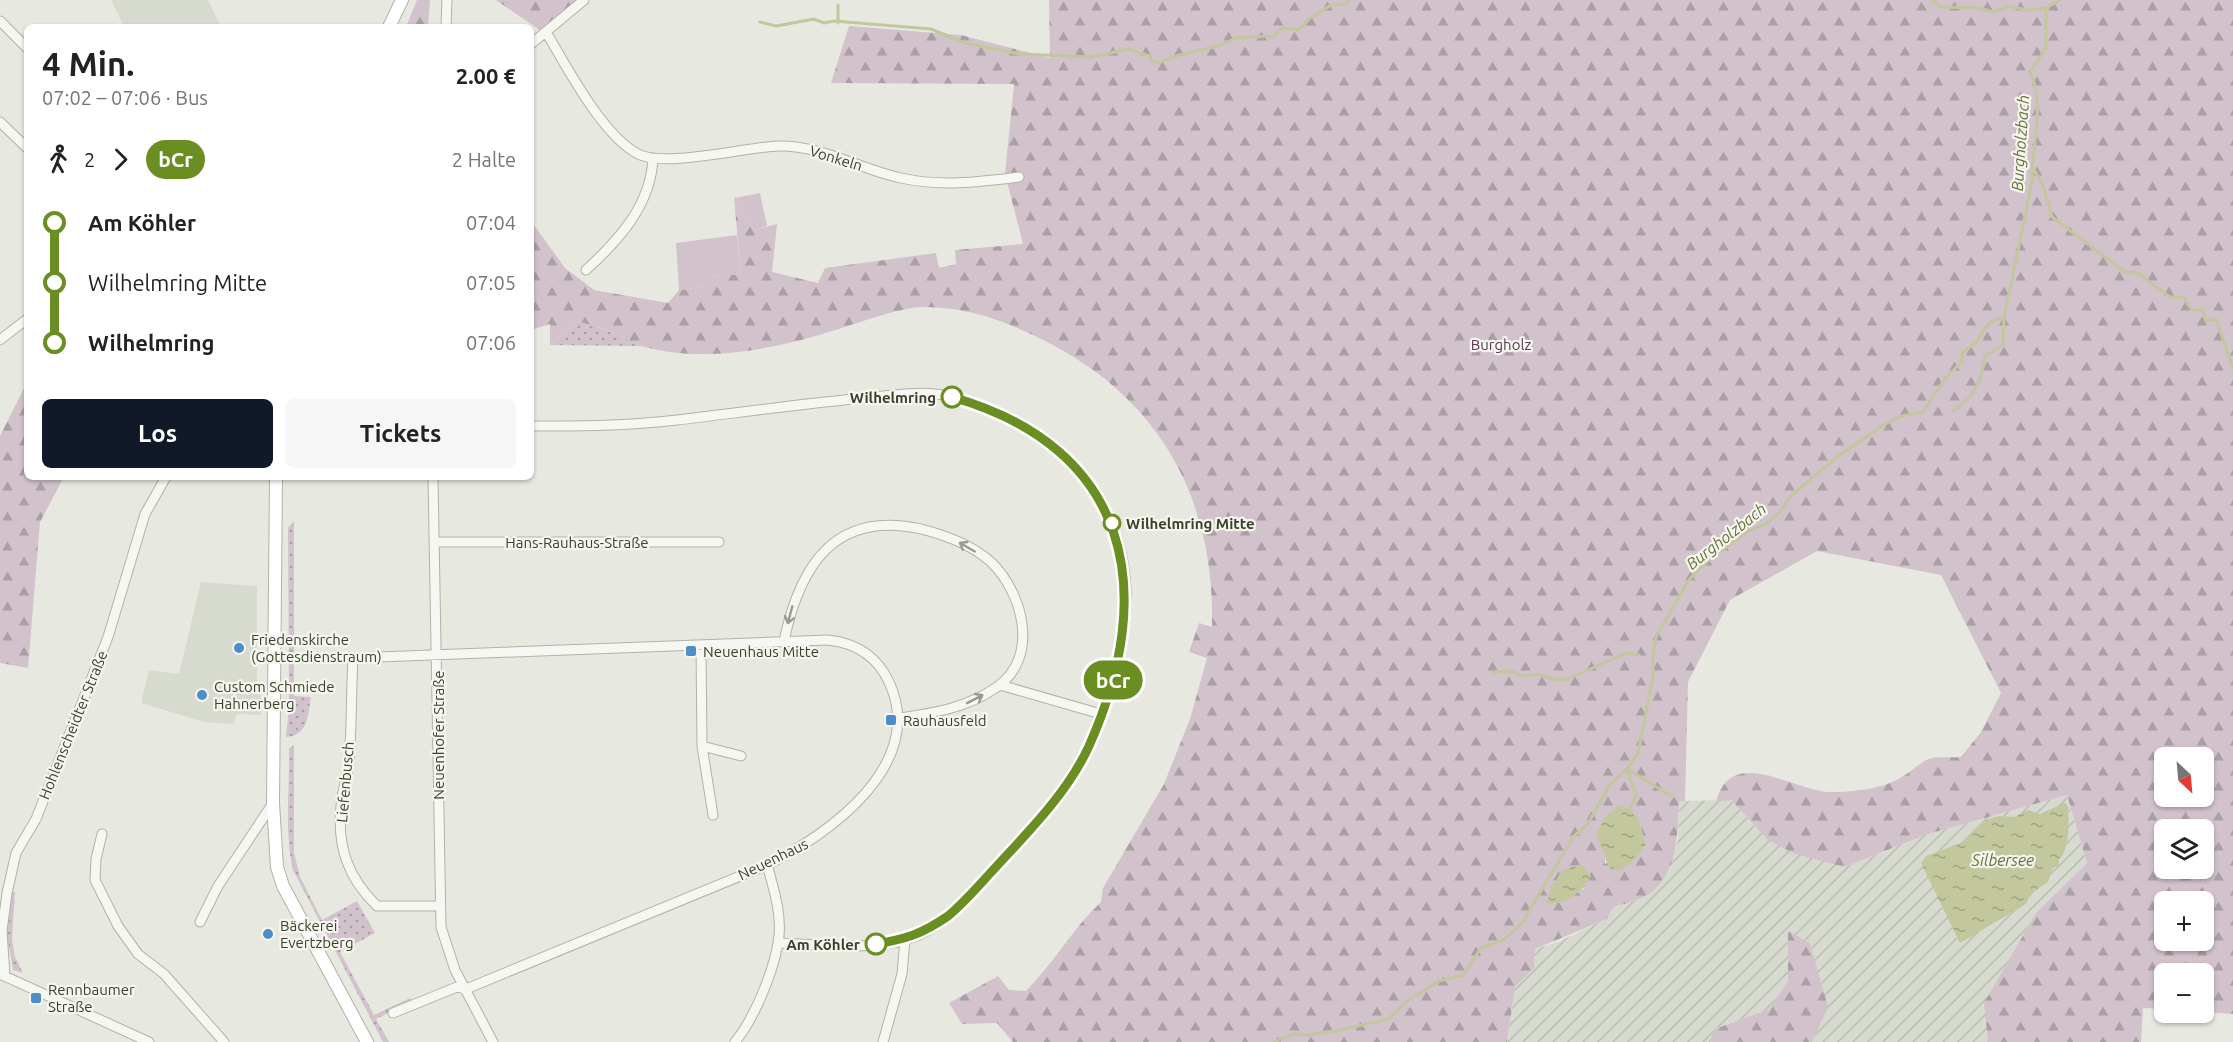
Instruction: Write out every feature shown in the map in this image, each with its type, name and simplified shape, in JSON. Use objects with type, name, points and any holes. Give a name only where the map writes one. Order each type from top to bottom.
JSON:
[{"type":"main road","points":[[390,24],[402,0]]},
{"type":"main road","points":[[276,480],[273,803],[277,867],[283,886],[367,1042]]},
{"type":"street","points":[[446,24],[447,0]]},
{"type":"street","points":[[534,42],[584,0]]},
{"type":"street","points":[[0,21],[24,45]]},
{"type":"street","name":"Vonkeln","points":[[546,32],[588,102],[615,135],[635,153],[652,158],[712,155],[777,146],[799,147],[915,181],[945,184],[1018,177]]},
{"type":"street","points":[[0,122],[24,145]]},
{"type":"street","points":[[586,270],[630,224],[648,185],[652,158]]},
{"type":"street","points":[[0,340],[24,321]]},
{"type":"street","points":[[534,426],[622,426],[925,393],[962,399],[1006,417],[1039,436],[1074,465],[1100,501],[1116,537],[1125,575],[1126,606],[1116,671],[1088,747],[1077,766],[1034,825],[957,909],[928,930],[905,940],[871,944],[778,943]]},
{"type":"street","name":"Hohlenscheidter Straße","points":[[2,975],[2,931],[13,863],[36,819],[108,637],[145,514],[164,480]]},
{"type":"street","name":"Neuenhofer Straße","points":[[433,480],[438,654],[439,906],[447,949],[493,1042]]},
{"type":"street","points":[[438,654],[836,641],[863,651],[877,662],[887,677],[899,718],[958,707],[1000,685],[1015,667],[1022,646],[1023,634],[1019,607],[1003,576],[990,561],[964,544],[938,533],[897,524],[879,524],[857,530],[827,548],[799,589],[784,641]]},
{"type":"street","name":"Hans-Rauhaus-Straße","points":[[434,542],[719,542]]},
{"type":"street","points":[[701,645],[702,746],[713,815]]},
{"type":"street","name":"Liefenbusch","points":[[438,654],[353,658],[349,760],[341,806],[341,834],[347,867],[359,888],[377,906],[439,906]]},
{"type":"street","points":[[1000,685],[1101,714]]},
{"type":"street","name":"Neuenhaus","points":[[466,988],[767,865],[811,842],[847,813],[870,787],[892,746],[899,718]]},
{"type":"street","points":[[702,746],[741,756]]},
{"type":"street","points":[[200,922],[218,885],[273,803]]},
{"type":"street","points":[[102,834],[96,859],[95,880],[117,926],[138,954],[164,974],[224,1042]]},
{"type":"street","points":[[735,1042],[763,992],[778,943],[775,895],[767,865]]},
{"type":"street","points":[[883,1042],[902,974],[905,940]]},
{"type":"street","points":[[2,975],[149,1042]]},
{"type":"street","points":[[393,1013],[457,987],[466,988]]},
{"type":"shaded area","points":[[111,0],[208,0],[220,24],[123,24]]},
{"type":"shaded area","points":[[201,582],[257,586],[257,685],[261,686],[261,715],[237,714],[233,724],[204,722],[141,703],[149,670],[179,674]]},
{"type":"shaded area","points":[[2067,795],[2087,863],[2036,913],[1985,1003],[1988,1042],[1812,1042],[1827,1007],[1810,943],[1788,932],[1788,981],[1769,1009],[1715,1029],[1709,1042],[1507,1042],[1515,987],[1534,968],[1535,949],[1558,942],[1606,919],[1613,907],[1638,900],[1655,889],[1667,871],[1678,840],[1679,801],[1731,800],[1768,840],[1844,867],[1928,834]]},
{"type":"green space","points":[[417,0],[430,0],[428,24],[407,24]]},
{"type":"green space","points":[[496,0],[580,0],[541,31]]},
{"type":"green space","name":"Burgholz","points":[[1049,0],[2233,0],[2233,1014],[2214,1013],[2214,963],[2154,963],[2154,1009],[2143,1008],[2141,1042],[1988,1042],[1984,1003],[2036,913],[2087,863],[2067,795],[1928,834],[1844,867],[1795,854],[1768,840],[1731,800],[1716,802],[1724,785],[1735,776],[1749,773],[1766,775],[1816,790],[1849,791],[1877,787],[1894,781],[1929,759],[1961,757],[1981,732],[2001,693],[1941,575],[1817,551],[1730,600],[1688,682],[1685,801],[1679,801],[1675,848],[1663,880],[1646,896],[1613,907],[1607,919],[1535,949],[1534,968],[1515,987],[1507,1042],[1013,1042],[997,1023],[962,1024],[949,1003],[998,976],[1009,990],[1026,991],[1101,902],[1103,888],[1164,784],[1190,719],[1207,658],[1189,652],[1199,623],[1212,627],[1210,579],[1203,534],[1190,492],[1171,454],[1146,419],[1115,388],[1079,360],[1010,325],[982,315],[954,309],[924,307],[902,310],[798,341],[733,353],[688,354],[641,346],[608,330],[578,321],[550,345],[550,324],[534,329],[534,225],[565,268],[594,290],[668,303],[679,290],[709,286],[709,276],[741,274],[734,198],[754,230],[777,224],[772,272],[818,283],[825,268],[936,253],[939,268],[956,264],[955,250],[1023,244],[1005,174],[1014,84],[831,83],[849,26],[961,35],[1050,58]],"holes":[[[1637,816],[1646,844],[1605,864],[1605,857]],[[1562,871],[1585,888],[1554,904],[1552,883]]]},
{"type":"green space","points":[[760,193],[767,226],[754,230],[734,198]]},
{"type":"green space","points":[[737,235],[741,274],[710,276],[709,286],[679,290],[676,243]]},
{"type":"green space","points":[[578,321],[610,331],[641,346],[550,345]]},
{"type":"green space","points":[[24,388],[24,480],[62,480],[40,522],[28,668],[0,663],[0,436]]},
{"type":"green space","points":[[294,521],[294,696],[311,697],[308,717],[303,729],[293,736],[286,737],[289,708],[288,528]]},
{"type":"green space","points":[[294,745],[294,853],[300,877],[322,920],[357,901],[375,933],[340,952],[374,1015],[410,998],[411,1002],[376,1019],[389,1042],[383,1042],[293,870],[288,810],[289,749]]},
{"type":"green space","points":[[11,891],[15,892],[12,940],[15,957],[23,973],[13,970],[7,935]]},
{"type":"green space","points":[[1788,931],[1810,943],[1828,1007],[1812,1042],[1709,1042],[1715,1029],[1769,1009],[1788,981]]},
{"type":"water","name":"Silbersee","points":[[2065,803],[2068,806],[2067,842],[2063,855],[2059,859],[2059,866],[2053,868],[2048,882],[2030,894],[2026,904],[1960,943],[1921,863],[1926,856],[1961,843],[1985,820],[1999,816],[2014,817],[2028,810],[2040,814]]},
{"type":"water","points":[[1622,805],[1637,816],[1646,844],[1631,863],[1624,868],[1613,870],[1608,865],[1598,833],[1605,818]]},
{"type":"water","points":[[1577,865],[1583,866],[1591,876],[1588,882],[1573,897],[1560,903],[1547,903],[1552,883],[1556,881],[1561,871]]},
{"type":"waterway","points":[[760,22],[776,26],[814,19],[824,23],[834,21],[931,29],[965,43],[1020,54],[1093,57],[1128,49],[1150,56],[1152,61],[1159,63],[1177,56],[1219,46],[1237,37],[1273,37],[1282,28],[1299,30],[1310,18],[1331,5],[1346,4],[1350,0]]},
{"type":"waterway","points":[[1932,0],[1941,7],[1979,8],[1993,12],[2010,6],[2026,10],[2046,8]]},
{"type":"waterway","name":"Burgholzbach","points":[[1274,1042],[1293,1034],[1307,1035],[1341,1030],[1388,1019],[1407,1001],[1439,981],[1463,975],[1481,948],[1505,939],[1522,923],[1573,837],[1587,825],[1609,786],[1627,769],[1638,753],[1653,677],[1656,637],[1688,581],[1710,559],[1747,532],[1767,523],[1782,510],[1791,496],[1837,457],[1885,424],[1902,416],[1923,412],[1946,377],[1962,362],[1962,353],[1975,343],[1990,323],[2004,318],[2032,182],[2037,98],[2030,72],[2046,48],[2046,8],[2060,0]]},
{"type":"waterway","points":[[838,5],[838,23]]},
{"type":"waterway","points":[[2033,168],[2043,186],[2052,217],[2125,272],[2138,273],[2171,298],[2183,297],[2192,310],[2203,310],[2206,321],[2216,319],[2233,368]]},
{"type":"waterway","points":[[1953,411],[1976,388],[1985,356],[2003,345],[2004,318]]},
{"type":"waterway","points":[[1493,672],[1513,671],[1521,676],[1538,674],[1555,680],[1568,679],[1626,653],[1639,655]]},
{"type":"waterway","points":[[1627,769],[1673,797]]},
{"type":"waterway","points":[[1627,769],[1636,795],[1630,809]]},
{"type":"bus line","name":"bCr","points":[[876,944],[905,940],[928,930],[957,909],[1048,809],[1088,747],[1101,714],[1114,678],[1126,606],[1123,564],[1113,525],[1089,483],[1068,459],[1039,436],[1006,417],[952,397]]},
{"type":"place","name":"Wilhelmring","points":[[952,397]]},
{"type":"place","name":"Wilhelmring Mitte","points":[[1112,523]]},
{"type":"place","name":"Friedenskirche (Gottesdienstraum)","points":[[239,648]]},
{"type":"place","name":"Neuenhaus Mitte","points":[[691,651]]},
{"type":"place","name":"Custom Schmiede Hahnerberg","points":[[202,695]]},
{"type":"place","name":"Rauhausfeld","points":[[891,720]]},
{"type":"place","name":"Bäckerei Evertzberg","points":[[268,934]]},
{"type":"place","name":"Am Köhler","points":[[876,944]]},
{"type":"place","name":"Rennbaumer Straße","points":[[36,998]]}]
